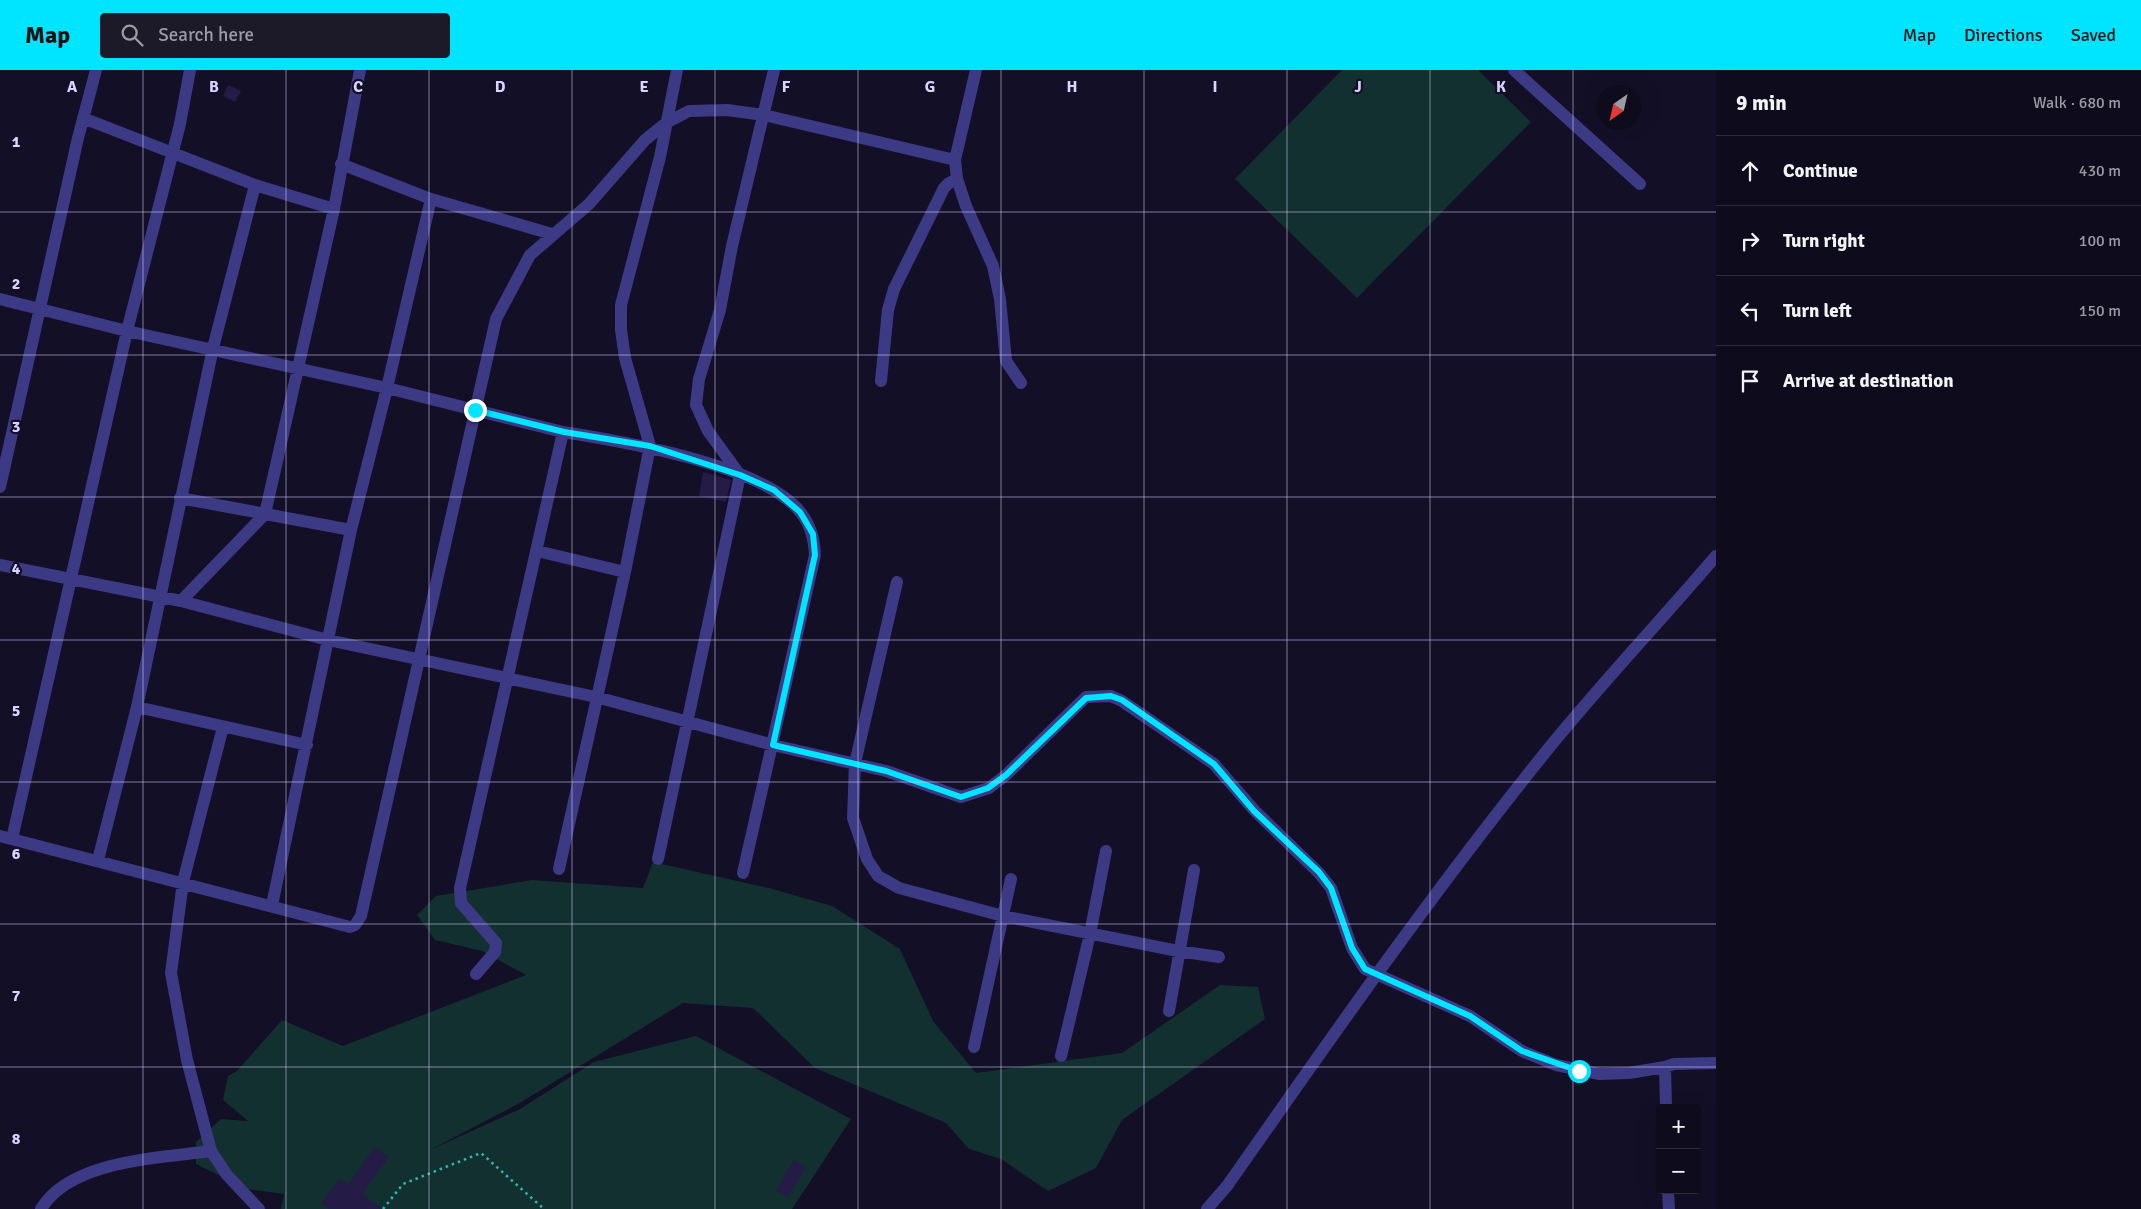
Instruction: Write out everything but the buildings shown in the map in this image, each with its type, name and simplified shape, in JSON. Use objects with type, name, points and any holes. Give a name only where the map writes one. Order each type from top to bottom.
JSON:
[{"type":"street","points":[[0,487],[83,118],[96,70]]},
{"type":"street","points":[[190,70],[172,155],[127,331],[70,581],[6,837],[272,905],[350,927],[359,922],[496,319],[530,255],[552,234],[589,204],[645,140],[666,123],[689,111],[727,110],[764,115],[955,160]]},
{"type":"street","points":[[181,601],[265,514],[334,209],[360,70]]},
{"type":"street","points":[[559,869],[625,572],[650,446],[625,358],[621,330],[621,305],[678,70]]},
{"type":"street","points":[[658,859],[740,475],[708,431],[696,405],[699,378],[720,310],[732,246],[774,70]]},
{"type":"street","points":[[976,70],[955,160],[957,179],[966,206],[993,266],[1000,299],[1006,361],[1021,383]]},
{"type":"street","points":[[1514,70],[1640,184]]},
{"type":"street","points":[[83,118],[172,155],[255,185],[334,209]]},
{"type":"street","points":[[341,164],[431,199],[552,234]]},
{"type":"street","points":[[881,381],[888,310],[894,290],[944,188],[957,179]]},
{"type":"street","points":[[98,860],[137,707],[213,348],[255,185]]},
{"type":"street","points":[[272,905],[307,745],[350,530],[387,388],[431,199]]},
{"type":"street","points":[[0,299],[127,331],[213,348],[387,388],[564,432],[650,446],[740,475],[774,490],[800,512],[813,534],[815,555],[743,873]]},
{"type":"street","points":[[476,974],[495,952],[496,943],[461,903],[460,888],[506,678],[564,432]]},
{"type":"street","points":[[180,498],[350,530]]},
{"type":"street","points":[[537,550],[625,572]]},
{"type":"street","points":[[1207,1209],[1227,1186],[1376,973],[1455,867],[1541,757],[1716,556]]},
{"type":"street","points":[[0,566],[181,601],[328,640],[596,697],[773,745],[855,763],[928,785],[955,796],[968,796],[988,788],[1006,775],[1086,698],[1111,696],[1122,700],[1214,764],[1254,811],[1319,872],[1331,888],[1347,936],[1358,961],[1365,969],[1470,1016],[1522,1051],[1556,1065],[1600,1074],[1629,1072],[1674,1064],[1716,1063]]},
{"type":"street","points":[[897,582],[855,763],[853,818],[867,859],[878,876],[899,888],[1003,916],[1178,951],[1219,957]]},
{"type":"street","points":[[137,707],[307,745]]},
{"type":"street","points":[[223,727],[183,882],[171,973],[187,1060],[211,1151],[227,1175],[259,1209]]},
{"type":"street","points":[[1061,1056],[1090,934],[1106,851]]},
{"type":"street","points":[[1169,1011],[1178,951],[1194,870]]},
{"type":"street","points":[[974,1047],[1011,879]]},
{"type":"street","points":[[1665,1067],[1666,1104]]},
{"type":"street","points":[[41,1209],[62,1186],[87,1173],[131,1162],[211,1151]]},
{"type":"street","points":[[1668,1194],[1669,1209]]},
{"type":"path","points":[[383,1209],[403,1184],[481,1153],[544,1209]]},
{"type":"green space","points":[[1342,70],[1478,70],[1531,122],[1357,298],[1235,179]]},
{"type":"green space","points":[[653,862],[769,888],[832,906],[900,949],[933,1021],[976,1073],[1122,1053],[1220,985],[1258,987],[1265,1019],[1122,1120],[1096,1168],[1048,1191],[1001,1159],[969,1149],[946,1123],[815,1068],[753,1008],[683,1003],[518,1104],[430,1150],[520,1109],[594,1062],[696,1036],[851,1119],[792,1209],[281,1209],[284,1194],[247,1189],[196,1164],[196,1142],[221,1119],[248,1121],[223,1100],[228,1076],[237,1071],[282,1020],[343,1046],[526,975],[482,951],[435,940],[417,915],[436,896],[532,880],[643,888]]},
{"type":"route","points":[[475,410],[564,432],[650,446],[740,475],[774,490],[800,512],[813,534],[815,555],[773,745],[886,771],[961,797],[988,788],[1006,775],[1086,698],[1099,695],[1111,696],[1122,700],[1214,764],[1254,811],[1319,872],[1331,888],[1352,948],[1358,961],[1365,969],[1470,1016],[1522,1051],[1556,1065],[1579,1071]]}]
